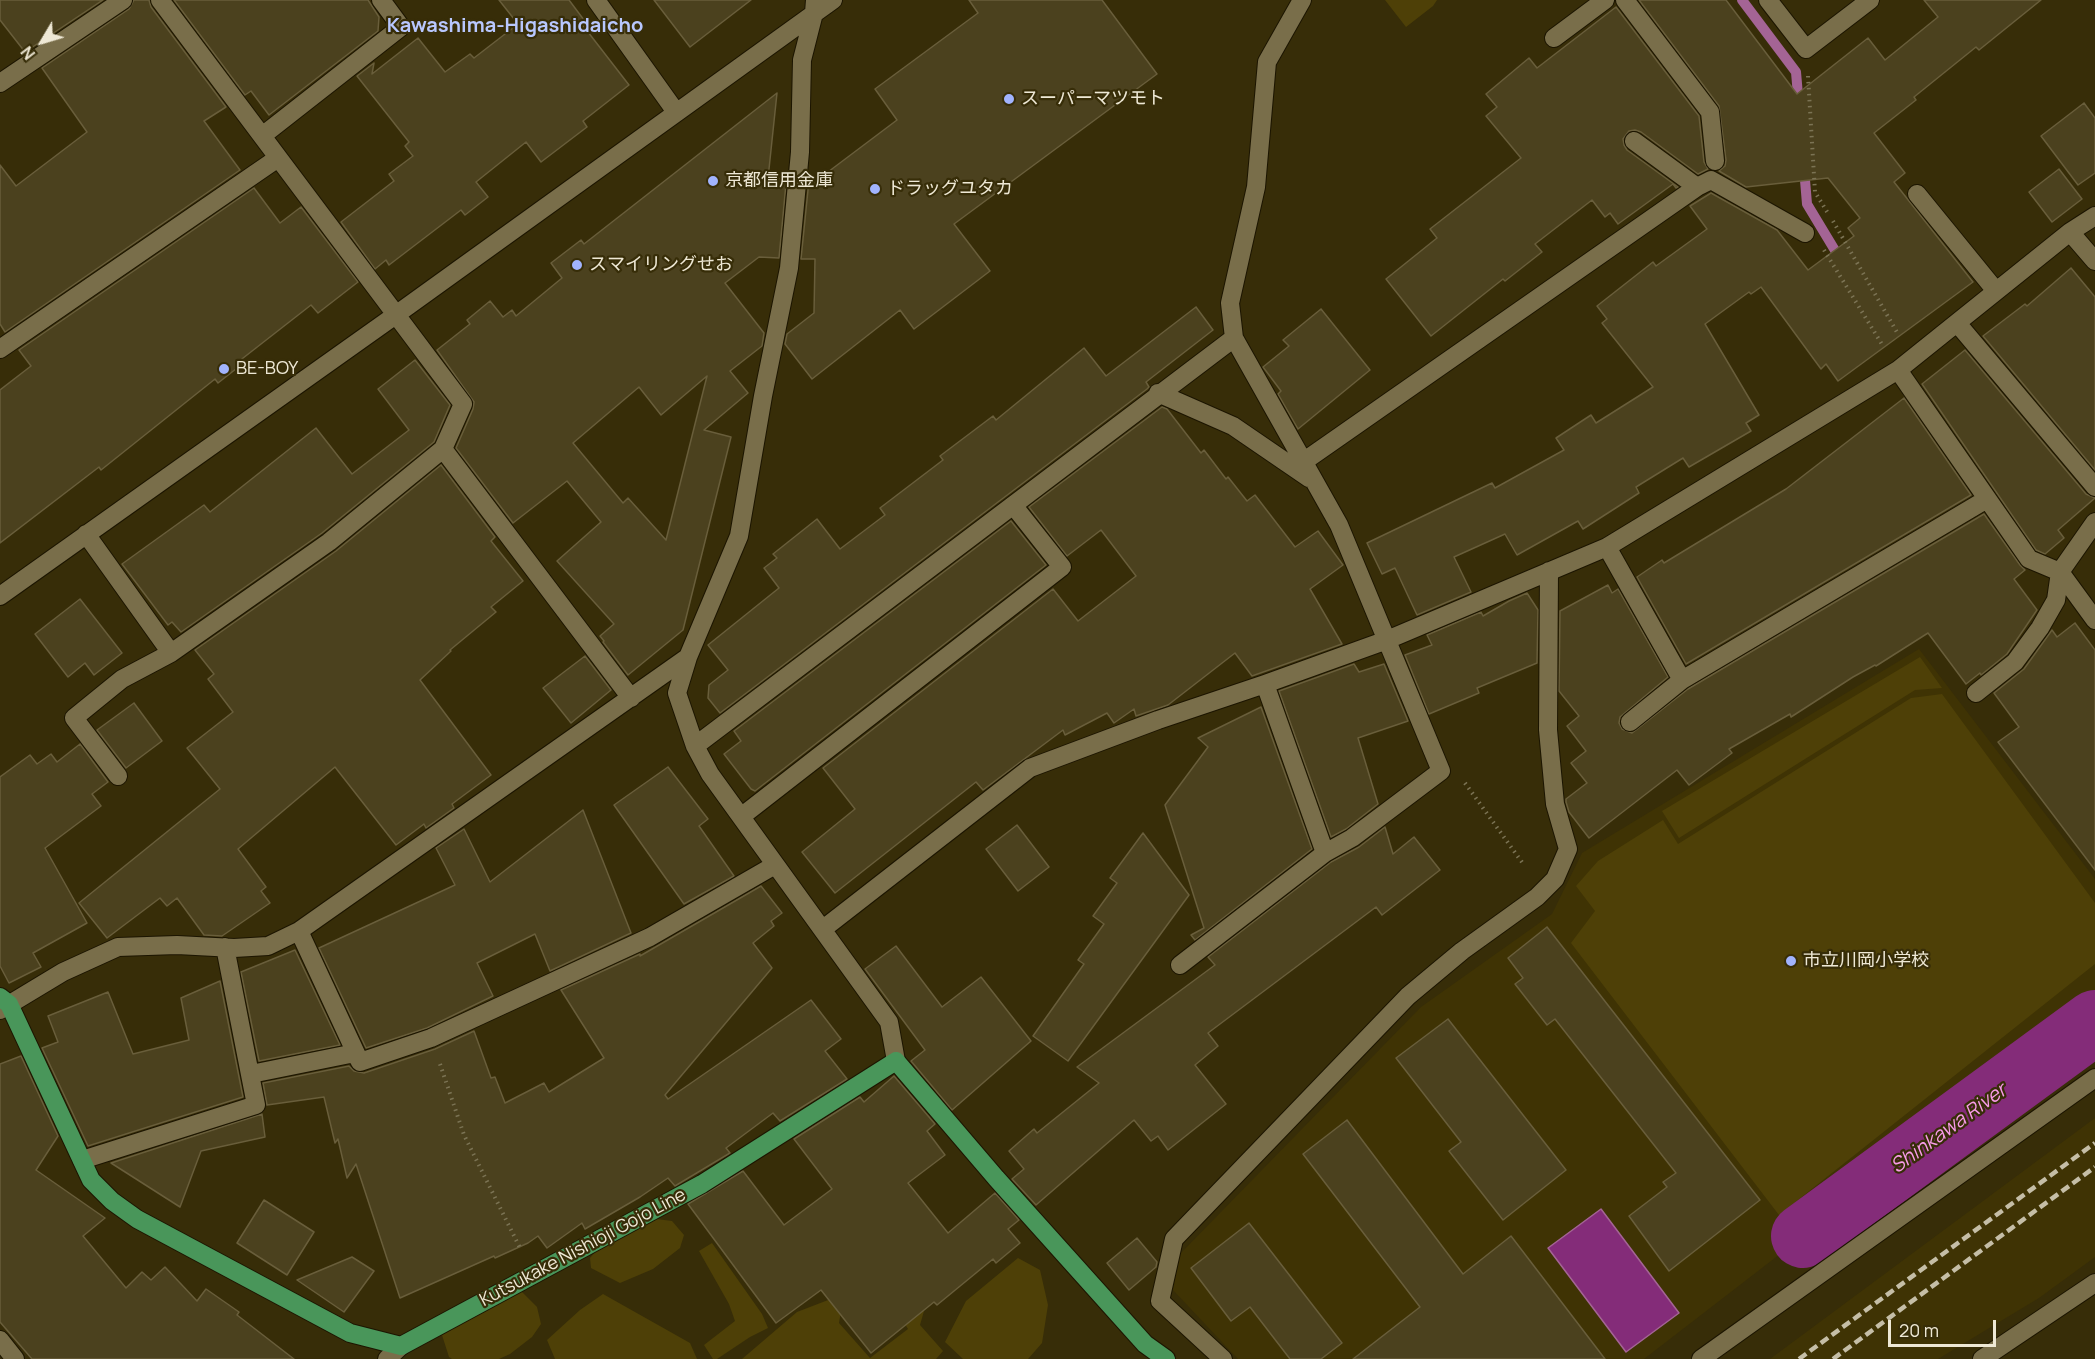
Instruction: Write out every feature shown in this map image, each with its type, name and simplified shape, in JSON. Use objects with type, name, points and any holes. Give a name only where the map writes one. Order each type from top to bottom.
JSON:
[{"type":"main road","points":[[3,1004],[91,1180],[112,1201],[137,1219],[350,1333],[401,1346]]},
{"type":"main road","name":"Kutsukake Nishioji Gojo Line","points":[[401,1346],[702,1184],[897,1061]]},
{"type":"main road","points":[[897,1061],[996,1178],[1145,1344],[1166,1359]]},
{"type":"street","points":[[0,83],[123,0]]},
{"type":"street","points":[[118,776],[74,718],[123,679],[171,653],[329,542],[442,449],[463,404],[160,0]]},
{"type":"street","points":[[262,136],[401,27],[381,0]]},
{"type":"street","points":[[596,0],[676,112]]},
{"type":"street","points":[[0,596],[397,314],[676,112],[814,6],[833,0]]},
{"type":"street","points":[[1180,965],[1325,854],[1352,838],[1441,771],[1339,525],[1234,338],[1230,303],[1256,186],[1267,62],[1302,0]]},
{"type":"street","points":[[1554,38],[1605,0]]},
{"type":"street","points":[[1625,0],[1710,112],[1715,161]]},
{"type":"street","points":[[1768,0],[1806,49],[1870,0]]},
{"type":"street","points":[[814,6],[802,60],[800,152],[789,268],[763,396],[739,536],[688,657],[677,693],[695,746],[710,774],[889,1022],[897,1061]]},
{"type":"street","points":[[1634,141],[1704,183],[1805,233]]},
{"type":"street","points":[[0,349],[278,158]]},
{"type":"street","points":[[1303,462],[1704,183]]},
{"type":"street","points":[[1917,194],[1996,291]]},
{"type":"street","points":[[824,929],[1030,768],[1158,720],[1387,640],[1607,547],[1898,370],[2070,232],[2095,216]]},
{"type":"street","points":[[2070,232],[2095,261]]},
{"type":"street","points":[[1957,323],[2095,488]]},
{"type":"street","points":[[695,746],[1158,393],[1234,338]]},
{"type":"street","points":[[1898,370],[2029,559],[2060,572],[2095,620]]},
{"type":"street","points":[[1158,393],[1233,426],[1313,481]]},
{"type":"street","points":[[442,449],[631,698]]},
{"type":"street","points":[[1630,722],[1682,680],[1987,499]]},
{"type":"street","points":[[741,816],[1062,567],[1013,505]]},
{"type":"street","points":[[1976,693],[2015,662],[2040,628],[2056,600],[2060,572],[2095,522]]},
{"type":"street","points":[[86,534],[171,653]]},
{"type":"street","points":[[1607,547],[1682,680]]},
{"type":"street","points":[[1223,1359],[1160,1301],[1174,1239],[1408,996],[1462,951],[1537,897],[1555,879],[1568,849],[1555,804],[1548,730],[1549,571]]},
{"type":"street","points":[[3,1004],[63,972],[118,947],[268,946],[299,932],[688,657]]},
{"type":"street","points":[[1265,684],[1325,854]]},
{"type":"street","points":[[299,932],[360,1062],[431,1038],[650,937],[775,865]]},
{"type":"street","points":[[82,1160],[256,1105],[225,947]]},
{"type":"street","points":[[251,1074],[355,1053]]},
{"type":"street","points":[[1701,1359],[2095,1078]]},
{"type":"street","points":[[1982,1359],[2095,1283]]},
{"type":"street","points":[[0,1341],[15,1359]]},
{"type":"street","points":[[387,1359],[401,1346]]},
{"type":"path","points":[[1806,49],[1815,192],[1903,344],[1914,357]]},
{"type":"path","points":[[1805,233],[1812,230],[1898,370]]},
{"type":"path","points":[[1441,771],[1451,763],[1524,865]]},
{"type":"path","points":[[431,1038],[464,1135],[533,1275]]},
{"type":"shaded area","points":[[1385,0],[1437,0],[1433,6],[1406,27]]},
{"type":"shaded area","name":"市立川岡小学校","points":[[1919,649],[2095,879],[2095,1011],[1644,1359],[1238,1359],[1173,1290],[1180,1254],[1421,1007],[1552,914],[1582,853]]},
{"type":"shaded area","points":[[1920,657],[1942,688],[1915,690],[1679,838],[1662,811]]},
{"type":"shaded area","points":[[1942,694],[2095,903],[2095,964],[1779,1215],[1571,943],[1595,911],[1576,886],[1598,861],[1663,820],[1678,844],[1911,698]]},
{"type":"shaded area","points":[[2095,1118],[2095,1257],[2039,1298],[1938,1359],[1770,1359]]},
{"type":"shaded area","points":[[1601,1209],[1679,1313],[1626,1352],[1548,1248]]},
{"type":"shaded area","points":[[649,1218],[672,1221],[684,1235],[680,1248],[653,1269],[620,1283],[591,1268],[590,1258],[604,1242]]},
{"type":"shaded area","points":[[712,1243],[762,1314],[768,1328],[717,1359],[713,1359],[704,1345],[735,1321],[729,1304],[699,1251]]},
{"type":"shaded area","points":[[1018,1258],[1040,1270],[1048,1305],[1042,1343],[1028,1359],[963,1359],[945,1342],[966,1301]]},
{"type":"shaded area","points":[[883,1286],[924,1311],[920,1325],[943,1351],[936,1359],[742,1359],[797,1312],[836,1297],[842,1305],[839,1323],[870,1358],[908,1329]]},
{"type":"shaded area","points":[[521,1291],[537,1307],[541,1324],[532,1337],[510,1354],[499,1359],[452,1359],[449,1357],[442,1335]]},
{"type":"shaded area","points":[[603,1294],[690,1343],[697,1359],[555,1359],[547,1340],[580,1310]]},
{"type":"building","points":[[0,0],[103,0],[25,52],[0,20]]},
{"type":"building","points":[[134,0],[149,0],[151,7],[226,107],[204,121],[240,170],[5,332],[0,324],[0,165],[16,186],[87,132],[42,68],[129,9]]},
{"type":"building","points":[[174,0],[368,0],[379,17],[378,31],[269,115],[251,91],[245,95]]},
{"type":"building","points":[[499,0],[569,0],[584,20],[581,23],[629,85],[583,121],[587,127],[541,162],[526,142],[476,182],[488,197],[465,215],[461,210],[389,265],[386,260],[375,269],[341,222],[394,181],[389,174],[413,156],[405,146],[409,142],[357,76],[374,63],[372,74],[418,38],[445,72],[470,54],[474,58],[518,24]]},
{"type":"building","points":[[654,0],[751,0],[690,47]]},
{"type":"building","points":[[969,0],[1102,0],[1157,74],[954,224],[990,271],[914,329],[900,310],[812,379],[785,344],[787,334],[814,313],[815,259],[801,259],[809,180],[812,184],[897,120],[875,89],[978,13]]},
{"type":"building","points":[[1639,0],[1726,0],[1797,94],[1868,38],[1885,60],[1938,17],[1924,0],[2041,0],[1979,50],[1976,47],[1914,97],[1916,100],[1874,133],[1905,173],[1894,182],[1973,282],[1838,381],[1826,364],[1821,369],[1761,287],[1751,294],[1749,292],[1705,324],[1759,415],[1746,423],[1751,431],[1689,467],[1683,458],[1636,487],[1639,493],[1583,529],[1578,521],[1517,555],[1505,534],[1454,557],[1471,592],[1417,615],[1395,568],[1382,574],[1367,543],[1492,483],[1495,488],[1564,450],[1556,438],[1591,415],[1596,423],[1653,387],[1602,323],[1607,319],[1597,306],[1653,262],[1656,266],[1707,229],[1690,206],[1711,193],[1777,230],[1808,270],[1854,236],[1848,228],[1860,218],[1828,178],[1746,187],[1719,171],[1725,166],[1726,160],[1719,106]]},
{"type":"building","points":[[1616,7],[1699,116],[1704,162],[1708,169],[1698,174],[1641,132],[1629,131],[1623,139],[1627,150],[1678,187],[1676,188],[1673,184],[1618,224],[1610,213],[1605,217],[1592,200],[1535,244],[1542,252],[1505,281],[1503,279],[1431,336],[1386,279],[1437,238],[1430,229],[1521,158],[1486,116],[1497,107],[1486,94],[1529,58],[1537,68]]},
{"type":"building","points":[[777,93],[767,188],[787,173],[779,258],[759,257],[725,283],[764,333],[762,346],[730,371],[748,393],[704,430],[731,437],[683,630],[628,675],[600,636],[614,624],[557,561],[601,522],[567,481],[513,523],[456,448],[474,402],[437,350],[470,324],[467,320],[490,301],[503,317],[512,310],[516,316],[562,278],[551,263],[581,240],[584,244]],"holes":[[[707,376],[666,540],[628,498],[623,503],[573,443],[639,387],[661,415]]]},
{"type":"building","points":[[2084,103],[2095,118],[2095,173],[2078,185],[2041,136]]},
{"type":"building","points":[[2059,169],[2082,199],[2052,222],[2029,192]]},
{"type":"building","points":[[254,188],[280,223],[301,207],[358,282],[318,313],[311,305],[238,362],[241,365],[218,383],[215,379],[101,470],[99,467],[0,543],[0,390],[31,366],[19,350]]},
{"type":"building","points":[[2071,268],[2095,297],[2095,470],[1983,336],[2025,304],[2027,306]]},
{"type":"building","points":[[1196,307],[1213,330],[1146,382],[1149,387],[1147,389],[720,713],[708,698],[709,685],[728,670],[708,645],[779,588],[764,568],[777,558],[773,554],[817,519],[840,549],[885,515],[880,508],[943,460],[940,456],[993,416],[996,420],[1084,348],[1106,376]]},
{"type":"building","points":[[1321,309],[1370,370],[1298,429],[1278,394],[1281,391],[1263,367],[1289,346],[1283,340]]},
{"type":"building","points":[[1965,350],[2086,494],[2095,498],[2058,530],[2064,538],[2045,554],[2036,550],[1922,384]]},
{"type":"building","points":[[415,360],[450,405],[434,442],[322,533],[181,632],[172,622],[168,625],[122,564],[204,505],[210,512],[316,428],[352,474],[409,430],[378,389]]},
{"type":"building","points":[[1904,398],[1971,495],[1686,664],[1637,577],[1662,560],[1664,563],[1786,489]]},
{"type":"building","points":[[1162,407],[1167,409],[1201,453],[1204,450],[1226,479],[1228,477],[1247,501],[1255,495],[1295,547],[1318,531],[1343,565],[1310,589],[1342,644],[1252,676],[1235,653],[1168,705],[1136,716],[1134,709],[1114,723],[1107,713],[1065,735],[1063,730],[983,790],[976,782],[835,893],[802,852],[855,809],[823,768],[1053,589],[1078,621],[1136,576],[1101,530],[1067,556],[1029,507]]},
{"type":"building","points":[[441,465],[495,537],[491,541],[523,581],[491,607],[496,612],[450,650],[420,680],[491,775],[452,804],[454,808],[426,828],[424,824],[396,845],[335,767],[238,849],[266,887],[261,891],[270,903],[222,936],[204,935],[177,898],[167,906],[160,898],[107,938],[79,903],[220,789],[187,748],[233,712],[208,679],[214,674],[195,650],[336,551]]},
{"type":"building","points":[[1984,514],[2025,570],[2014,579],[2037,610],[2007,654],[1981,675],[1980,673],[1966,684],[1928,633],[1791,717],[1790,714],[1729,749],[1732,753],[1689,785],[1677,770],[1589,838],[1569,812],[1566,799],[1587,783],[1571,763],[1586,751],[1567,726],[1579,716],[1559,691],[1560,611],[1608,585],[1612,593],[1618,589],[1668,677],[1620,717],[1619,723],[1622,729],[1632,733],[1688,689]]},
{"type":"building","points":[[1011,521],[1046,565],[755,791],[751,789],[724,754],[741,741],[734,731]]},
{"type":"building","points":[[1527,593],[1538,610],[1537,663],[1477,688],[1479,693],[1429,714],[1405,655],[1432,645],[1427,635],[1481,612],[1483,616]]},
{"type":"building","points":[[80,599],[122,653],[94,675],[85,663],[68,677],[35,634]]},
{"type":"building","points":[[2075,623],[2095,650],[2095,870],[1998,742],[2019,727],[1994,693],[2024,669],[2052,630],[2057,637]]},
{"type":"building","points":[[585,656],[611,690],[571,723],[543,688]]},
{"type":"building","points":[[1354,664],[1359,672],[1384,664],[1408,721],[1358,738],[1378,804],[1346,829],[1331,837],[1279,691]]},
{"type":"building","points":[[134,703],[162,741],[126,768],[97,730]]},
{"type":"building","points":[[1261,707],[1312,849],[1195,940],[1191,935],[1204,928],[1165,805],[1208,747],[1198,738]]},
{"type":"building","points":[[80,744],[108,782],[92,794],[101,806],[45,848],[87,923],[33,953],[41,967],[9,983],[0,966],[0,777],[30,755],[37,764],[51,754],[57,762]]},
{"type":"building","points":[[668,767],[708,819],[699,826],[734,876],[684,904],[614,805]]},
{"type":"building","points":[[583,810],[631,933],[550,971],[535,934],[477,963],[493,996],[427,1028],[366,1048],[319,948],[455,885],[436,848],[464,829],[490,882]]},
{"type":"building","points":[[1017,825],[1049,867],[1018,891],[986,849]]},
{"type":"building","points":[[1385,827],[1393,854],[1414,837],[1440,870],[1382,915],[1376,907],[1208,1033],[1218,1046],[1195,1065],[1226,1104],[1168,1150],[1158,1136],[1151,1141],[1134,1120],[1036,1205],[1012,1179],[1024,1169],[1009,1151],[1034,1129],[1037,1133],[1099,1083],[1077,1067],[1215,965],[1208,957],[1331,862],[1359,847]]},
{"type":"building","points":[[1143,833],[1189,895],[1068,1061],[1033,1036],[1084,964],[1078,960],[1104,924],[1093,916],[1117,883],[1110,878]]},
{"type":"building","points":[[761,886],[782,913],[771,921],[774,926],[753,943],[772,968],[665,1095],[668,1099],[811,1000],[841,1039],[825,1051],[847,1079],[780,1121],[773,1113],[726,1148],[730,1153],[675,1186],[668,1178],[585,1229],[582,1223],[547,1248],[538,1236],[495,1258],[494,1256],[400,1298],[356,1164],[347,1178],[338,1139],[335,1143],[324,1097],[267,1105],[263,1083],[349,1066],[354,1071],[364,1073],[435,1049],[474,1031],[491,1078],[495,1077],[505,1103],[544,1083],[549,1092],[604,1058],[561,990],[640,954],[640,956]]},
{"type":"building","points":[[1547,927],[1760,1200],[1669,1271],[1629,1216],[1667,1187],[1663,1182],[1676,1173],[1555,1019],[1547,1025],[1515,984],[1523,978],[1508,958]]},
{"type":"building","points":[[896,946],[942,1007],[981,977],[1031,1041],[952,1110],[911,1061],[925,1050],[865,969]]},
{"type":"building","points":[[295,950],[340,1045],[259,1061],[241,972]]},
{"type":"building","points":[[220,981],[243,1097],[88,1146],[42,1048],[58,1042],[48,1016],[108,992],[133,1054],[189,1040],[181,998]]},
{"type":"building","points":[[1448,1019],[1566,1170],[1503,1220],[1449,1151],[1461,1142],[1396,1058]]},
{"type":"building","points":[[21,1056],[58,1136],[36,1170],[105,1218],[83,1236],[126,1288],[142,1272],[151,1280],[165,1267],[197,1301],[206,1289],[239,1312],[237,1315],[294,1359],[32,1359],[0,1322],[0,1064]]},
{"type":"building","points":[[894,1076],[935,1124],[927,1131],[945,1155],[908,1183],[948,1233],[995,1193],[1019,1220],[1008,1229],[1020,1243],[996,1263],[993,1259],[937,1305],[934,1302],[871,1353],[821,1290],[776,1323],[688,1204],[743,1171],[784,1225],[832,1189],[794,1139],[860,1097],[864,1102]]},
{"type":"building","points":[[262,1114],[265,1137],[201,1151],[180,1207],[111,1163]]},
{"type":"building","points":[[1347,1120],[1463,1274],[1511,1236],[1605,1359],[1353,1359],[1420,1307],[1303,1154]]},
{"type":"building","points":[[264,1200],[314,1232],[287,1275],[237,1243]]},
{"type":"building","points":[[1249,1223],[1342,1343],[1321,1359],[1290,1359],[1250,1307],[1231,1321],[1191,1268]]},
{"type":"building","points":[[1137,1238],[1157,1262],[1156,1267],[1129,1290],[1107,1263]]},
{"type":"building","points":[[352,1257],[374,1271],[344,1312],[297,1280]]},
{"type":"waterway","points":[[1742,0],[1796,72],[1799,107]]},
{"type":"waterway","points":[[1804,168],[1807,204],[1842,262]]},
{"type":"waterway","name":"Shinkawa River","points":[[1803,1236],[2095,1022]]},
{"type":"railway","points":[[1799,1359],[2095,1143]]},
{"type":"railway","points":[[1833,1359],[2095,1167]]},
{"type":"place","name":"スーパーマツモト","points":[[1009,99]]},
{"type":"place","name":"京都信用金庫","points":[[713,181]]},
{"type":"place","name":"ドラッグユタカ","points":[[875,189]]},
{"type":"place","name":"スマイリングせお","points":[[577,265]]},
{"type":"place","name":"BE-BOY","points":[[224,369]]},
{"type":"place","name":"市立川岡小学校","points":[[1791,961]]},
{"type":"district","name":"Kawashima-Higashidaicho","points":[[515,26]]}]
